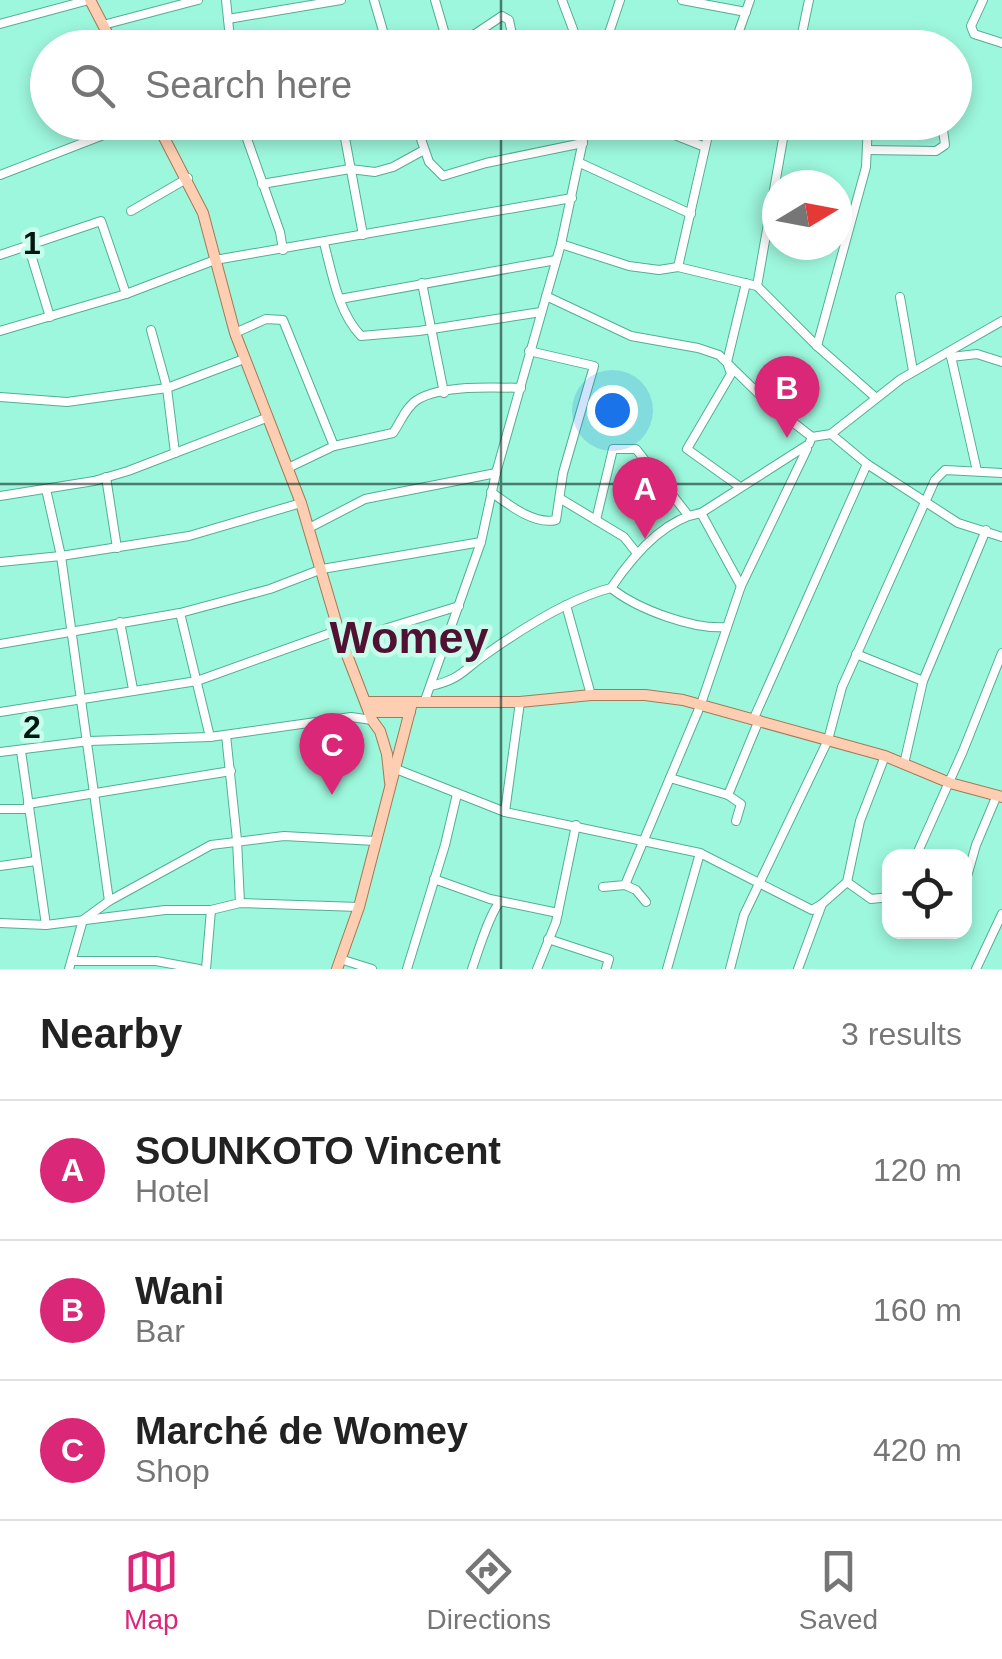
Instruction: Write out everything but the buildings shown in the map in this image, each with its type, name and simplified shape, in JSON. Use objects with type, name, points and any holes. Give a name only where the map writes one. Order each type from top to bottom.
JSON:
[{"type":"main road","points":[[89,0],[105,30]]},
{"type":"main road","points":[[166,140],[203,212],[235,333],[301,503],[342,642],[380,731],[390,782]]},
{"type":"main road","points":[[369,711],[591,695],[646,696],[757,718],[1000,796]]},
{"type":"main road","points":[[338,964],[359,907],[390,782],[415,706]]},
{"type":"street","points":[[0,24],[89,0]]},
{"type":"street","points":[[103,25],[198,0]]},
{"type":"street","points":[[226,0],[229,30]]},
{"type":"street","points":[[228,19],[341,0]]},
{"type":"street","points":[[374,0],[383,30]]},
{"type":"street","points":[[435,0],[446,30]]},
{"type":"street","points":[[562,0],[573,30]]},
{"type":"street","points":[[610,30],[620,0]]},
{"type":"street","points":[[682,0],[746,12]]},
{"type":"street","points":[[740,30],[750,0]]},
{"type":"street","points":[[803,30],[809,0]]},
{"type":"street","points":[[983,0],[972,26],[974,34],[1002,43]]},
{"type":"street","points":[[480,30],[502,16],[509,20],[512,30]]},
{"type":"street","points":[[0,175],[90,140]]},
{"type":"street","points":[[247,140],[283,250]]},
{"type":"street","points":[[345,140],[363,235]]},
{"type":"street","points":[[421,140],[430,162],[444,176],[486,162],[584,144]]},
{"type":"street","points":[[415,706],[432,686],[481,542],[496,473],[562,244],[585,140]]},
{"type":"street","points":[[687,140],[704,147]]},
{"type":"street","points":[[678,267],[706,140]]},
{"type":"street","points":[[758,286],[783,140]]},
{"type":"street","points":[[817,346],[866,167],[867,140]]},
{"type":"street","points":[[867,150],[936,151],[944,140]]},
{"type":"street","points":[[262,184],[350,170],[375,172],[424,150]]},
{"type":"street","points":[[580,163],[690,214]]},
{"type":"street","points":[[131,212],[188,178]]},
{"type":"street","points":[[0,331],[126,294],[215,260],[572,198]]},
{"type":"street","points":[[0,254],[102,221],[126,294]]},
{"type":"street","points":[[324,243],[340,300],[361,336],[541,312]]},
{"type":"street","points":[[562,244],[628,266],[659,270],[678,267],[758,286],[875,397]]},
{"type":"street","points":[[28,245],[50,317]]},
{"type":"street","points":[[340,300],[556,260]]},
{"type":"street","points":[[422,283],[444,393]]},
{"type":"street","points":[[740,487],[688,449],[731,374],[727,362],[746,283]]},
{"type":"street","points":[[546,296],[616,332],[719,355],[810,441]]},
{"type":"street","points":[[900,297],[913,372]]},
{"type":"street","points":[[235,333],[266,319],[282,320],[334,446]]},
{"type":"street","points":[[432,686],[454,681],[485,655],[582,595],[612,588],[636,552],[688,515],[701,513],[810,441],[831,434],[875,397],[1002,321]]},
{"type":"street","points":[[151,330],[167,388],[174,453]]},
{"type":"street","points":[[491,492],[545,522],[556,520],[563,473],[594,366],[530,351]]},
{"type":"street","points":[[951,355],[977,354],[1002,362]]},
{"type":"street","points":[[951,355],[977,471]]},
{"type":"street","points":[[0,397],[76,401],[167,388],[244,359]]},
{"type":"street","points":[[288,468],[334,446],[393,433],[412,404],[444,393],[483,386],[521,388]]},
{"type":"street","points":[[0,496],[106,478],[266,418]]},
{"type":"street","points":[[831,434],[867,464],[958,523],[1002,538]]},
{"type":"street","points":[[625,885],[701,704],[740,586],[810,441]]},
{"type":"street","points":[[596,520],[613,449],[636,448],[688,515]]},
{"type":"street","points":[[728,796],[757,718],[867,464]]},
{"type":"street","points":[[730,969],[744,915],[828,740],[842,687],[936,480],[945,470],[1002,472]]},
{"type":"street","points":[[309,528],[365,500],[496,473]]},
{"type":"street","points":[[106,478],[117,548]]},
{"type":"street","points":[[46,489],[61,556],[90,741],[110,900]]},
{"type":"street","points":[[561,499],[624,536],[636,552]]},
{"type":"street","points":[[0,562],[189,536],[301,503]]},
{"type":"street","points":[[701,513],[740,586]]},
{"type":"street","points":[[904,764],[923,681],[986,530]]},
{"type":"street","points":[[0,644],[180,613],[270,590],[322,569],[481,542]]},
{"type":"street","points":[[612,588],[644,608],[711,628],[727,627]]},
{"type":"street","points":[[566,605],[591,695]]},
{"type":"street","points":[[342,642],[459,606]]},
{"type":"street","points":[[180,613],[210,737]]},
{"type":"street","points":[[120,622],[133,690]]},
{"type":"street","points":[[0,712],[197,681],[339,630]]},
{"type":"street","points":[[919,849],[1002,653]]},
{"type":"street","points":[[856,654],[923,681]]},
{"type":"street","points":[[505,812],[520,702]]},
{"type":"street","points":[[0,752],[90,741],[210,737],[369,711]]},
{"type":"street","points":[[226,735],[240,903]]},
{"type":"street","points":[[21,751],[46,926]]},
{"type":"street","points":[[396,769],[505,812],[700,853],[812,910],[847,882],[860,821],[885,756]]},
{"type":"street","points":[[0,809],[230,772]]},
{"type":"street","points":[[670,778],[740,802],[736,820]]},
{"type":"street","points":[[407,969],[457,794]]},
{"type":"street","points":[[972,859],[1000,796]]},
{"type":"street","points":[[537,969],[558,913],[576,825]]},
{"type":"street","points":[[211,910],[203,969],[71,965],[82,920],[110,900],[210,846],[284,836],[375,841]]},
{"type":"street","points":[[667,969],[700,853]]},
{"type":"street","points":[[0,866],[36,861]]},
{"type":"street","points":[[434,879],[500,902],[558,913]]},
{"type":"street","points":[[847,882],[870,899],[882,898]]},
{"type":"street","points":[[603,887],[625,885],[636,890],[646,902]]},
{"type":"street","points":[[472,969],[489,928],[490,912],[500,902]]},
{"type":"street","points":[[0,922],[46,926],[164,910],[211,910],[240,903],[359,907]]},
{"type":"street","points":[[798,969],[822,904]]},
{"type":"street","points":[[976,969],[1002,914]]},
{"type":"street","points":[[548,939],[608,959],[606,969]]},
{"type":"street","points":[[338,964],[372,969]]},
{"type":"place","name":"Wani","points":[[787,438]]},
{"type":"place","name":"SOUNKOTO Vincent","points":[[645,539]]},
{"type":"place","name":"Marché de Womey","points":[[332,795]]},
{"type":"district","name":"Womey","points":[[409,637]]}]
